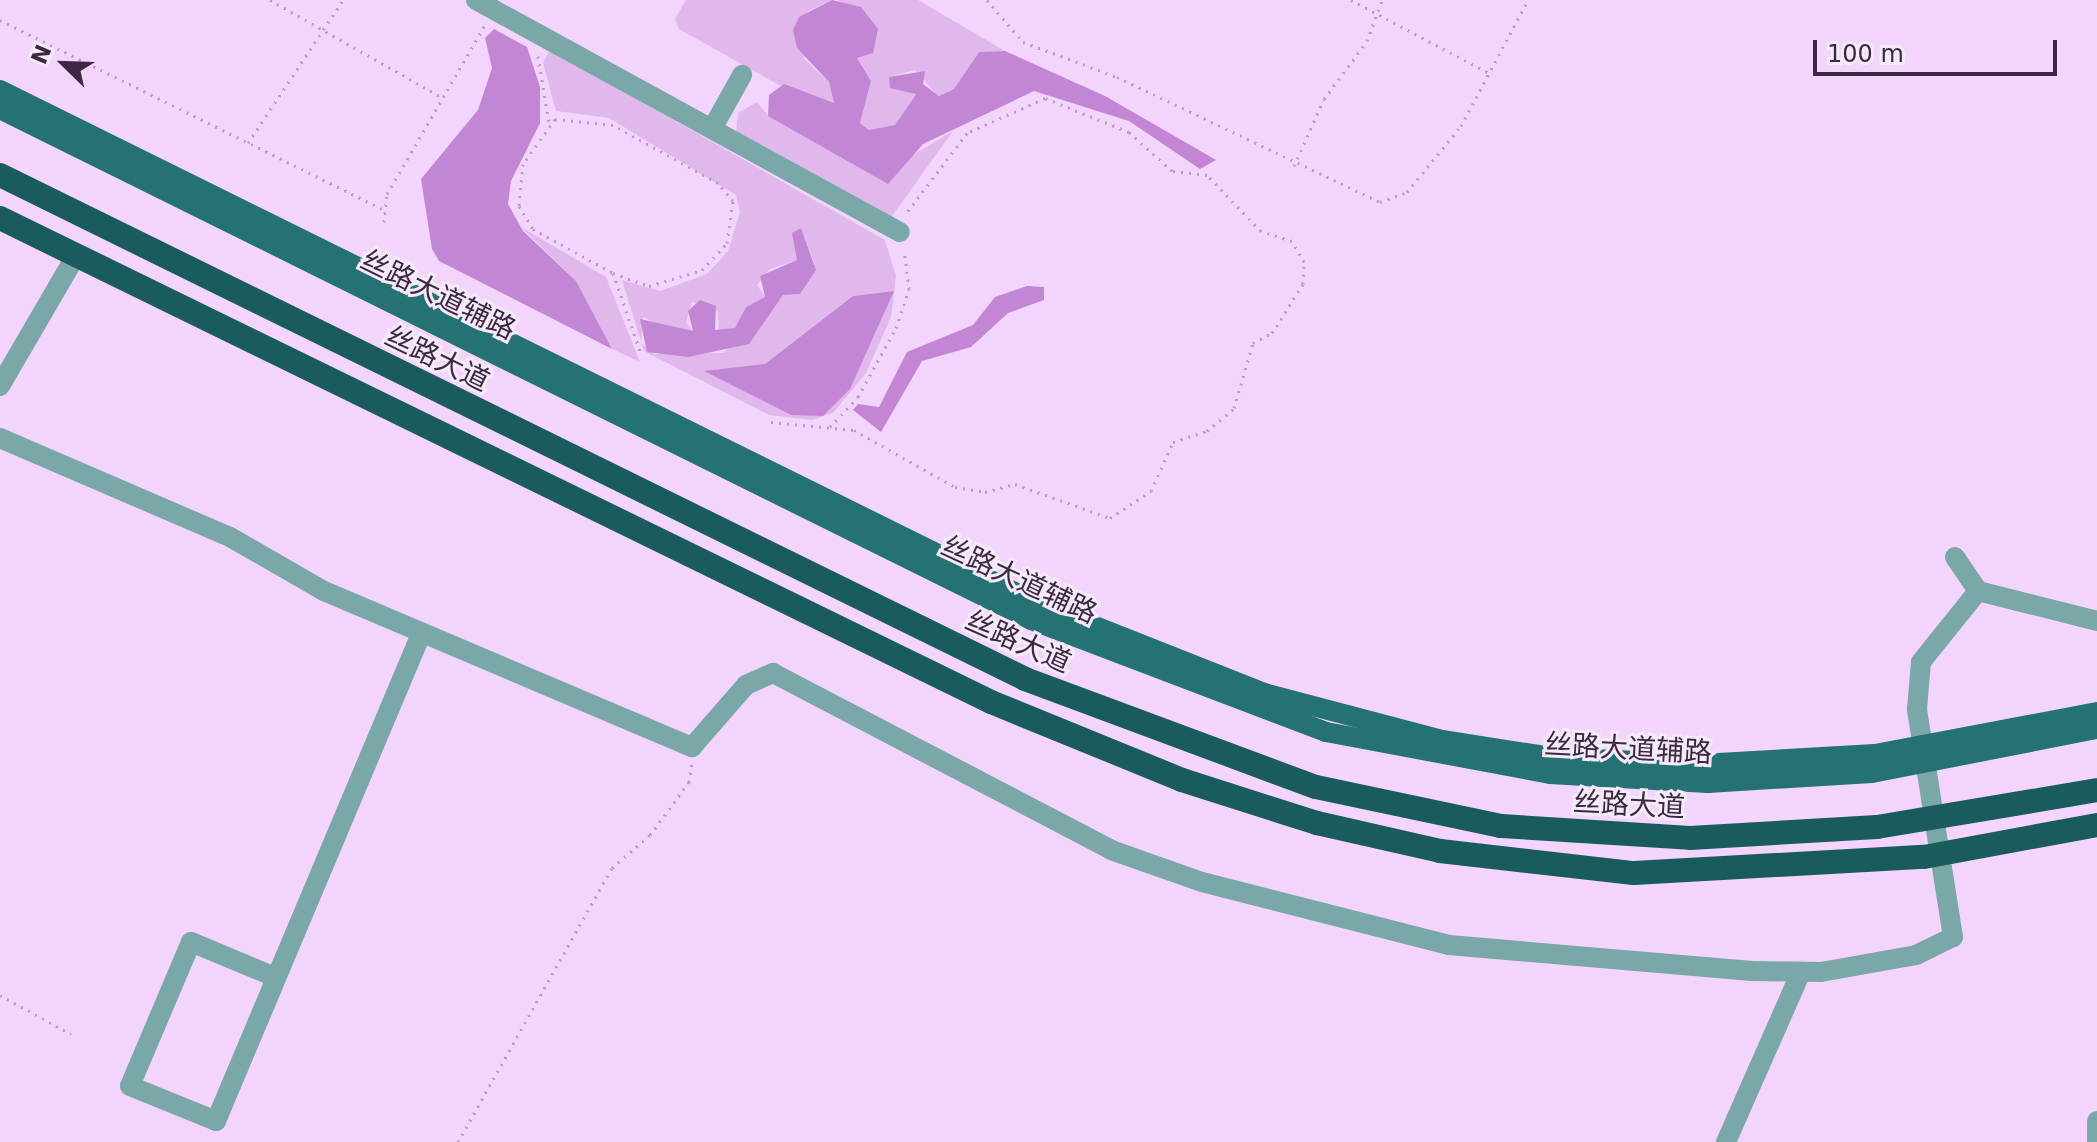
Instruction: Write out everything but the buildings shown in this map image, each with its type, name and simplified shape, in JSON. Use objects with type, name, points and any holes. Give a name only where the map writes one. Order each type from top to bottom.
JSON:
[{"type":"highway","name":"丝路大道","points":[[0,175],[1025,679],[1316,787],[1501,826],[1690,838],[1877,827],[2097,790]]},
{"type":"highway","points":[[0,218],[991,702],[1182,780],[1317,823],[1440,851],[1634,873],[1924,857],[2097,825]]},
{"type":"main road","name":"丝路大道辅路","points":[[0,90],[1037,603],[1291,701],[1442,740],[1536,755],[1701,764],[1875,754],[2097,712]]},
{"type":"main road","name":"丝路大道辅路","points":[[0,109],[1031,620],[1226,700],[1326,732],[1550,774],[1708,783],[1872,773],[2097,729]]},
{"type":"street","points":[[485,5],[900,232]]},
{"type":"street","points":[[712,129],[742,75]]},
{"type":"street","points":[[0,386],[75,257]]},
{"type":"street","points":[[0,438],[230,537],[324,591],[692,747],[746,685],[773,673],[1111,850],[1312,915],[1449,945],[1801,972],[1938,949],[1954,926],[1917,709],[1921,662],[1978,591]]},
{"type":"street","points":[[1955,557],[1978,591],[2097,621]]},
{"type":"street","points":[[275,977],[191,942],[130,1086],[156,1087],[216,1121],[421,634]]},
{"type":"street","points":[[1726,1142],[1801,972]]},
{"type":"street","points":[[2097,1121],[2097,1142]]},
{"type":"path","points":[[270,0],[443,98]]},
{"type":"path","points":[[248,143],[343,0]]},
{"type":"path","points":[[987,0],[1023,42],[1117,77],[1366,199],[1401,197],[1461,126],[1528,0]]},
{"type":"path","points":[[1351,0],[1491,74]]},
{"type":"path","points":[[1294,166],[1324,99],[1367,41],[1382,0]]},
{"type":"path","points":[[384,222],[385,210],[443,98],[485,5]]},
{"type":"path","points":[[0,20],[385,210]]},
{"type":"path","points":[[535,32],[549,124],[523,164],[519,206],[533,229],[613,273],[649,286],[702,270],[727,243],[733,201],[718,183],[613,125],[594,118],[549,124]]},
{"type":"path","points":[[771,422],[854,430],[955,487],[985,492],[1015,484],[1110,518],[1151,491],[1173,442],[1207,431],[1234,408],[1253,343],[1272,333],[1303,284],[1304,262],[1292,241],[1261,231],[1207,175],[1172,171],[1129,132],[1045,98],[967,133],[934,167],[900,232],[909,276],[904,308],[858,397],[830,427]]},
{"type":"path","points":[[613,273],[641,354]]},
{"type":"path","points":[[458,1142],[612,868],[650,835],[689,782],[692,747]]},
{"type":"path","points":[[0,995],[71,1034]]},
{"type":"shaded area","points":[[686,0],[832,0],[808,11],[804,59],[829,82],[834,103],[779,85],[679,29],[675,19]]},
{"type":"shaded area","points":[[832,0],[861,7],[878,29],[873,53],[857,58],[871,81],[860,123],[869,130],[895,125],[916,94],[890,88],[889,77],[925,71],[923,84],[939,96],[954,89],[979,52],[1005,51],[1105,96],[1216,160],[1200,169],[1129,121],[1034,91],[923,144],[888,184],[768,116],[769,95],[784,84],[834,103],[829,82],[797,48],[793,30],[799,17]]},
{"type":"shaded area","points":[[838,0],[918,0],[1005,51],[979,52],[954,89],[938,96],[915,70],[889,77],[916,93],[895,125],[869,130],[860,123],[871,81],[857,58],[878,29]]},
{"type":"shaded area","points":[[494,29],[527,47],[540,87],[540,123],[511,181],[508,204],[523,231],[576,281],[612,349],[439,261],[432,249],[421,179],[478,110],[492,68],[485,38]]},
{"type":"shaded area","points":[[550,50],[885,240],[896,276],[891,317],[866,373],[833,413],[812,420],[769,415],[644,351],[642,344],[654,354],[723,353],[815,265],[801,228],[797,260],[770,269],[757,285],[765,297],[746,307],[736,328],[719,333],[718,311],[692,302],[686,322],[693,331],[673,332],[643,317],[641,342],[622,280],[660,291],[707,274],[728,251],[740,212],[736,195],[609,118],[556,111],[543,63]],"holes":[[[894,291],[791,415],[706,371],[765,364],[853,296]]]},
{"type":"shaded area","points":[[757,102],[769,117],[913,155],[953,131],[890,219],[736,133],[738,113]]},
{"type":"shaded area","points":[[521,227],[606,277],[640,362],[612,349],[576,281]]},
{"type":"shaded area","points":[[801,228],[816,270],[800,294],[783,295],[749,344],[688,357],[647,352],[640,319],[693,331],[688,311],[700,300],[716,306],[715,330],[735,328],[746,307],[765,297],[760,276],[797,260],[792,233]]},
{"type":"shaded area","points":[[1027,286],[1044,287],[1044,300],[1008,313],[971,347],[922,361],[881,432],[853,410],[858,404],[879,407],[907,352],[973,325],[995,297]]},
{"type":"shaded area","points":[[894,291],[850,389],[823,416],[791,415],[704,371],[765,364],[853,296]]}]
